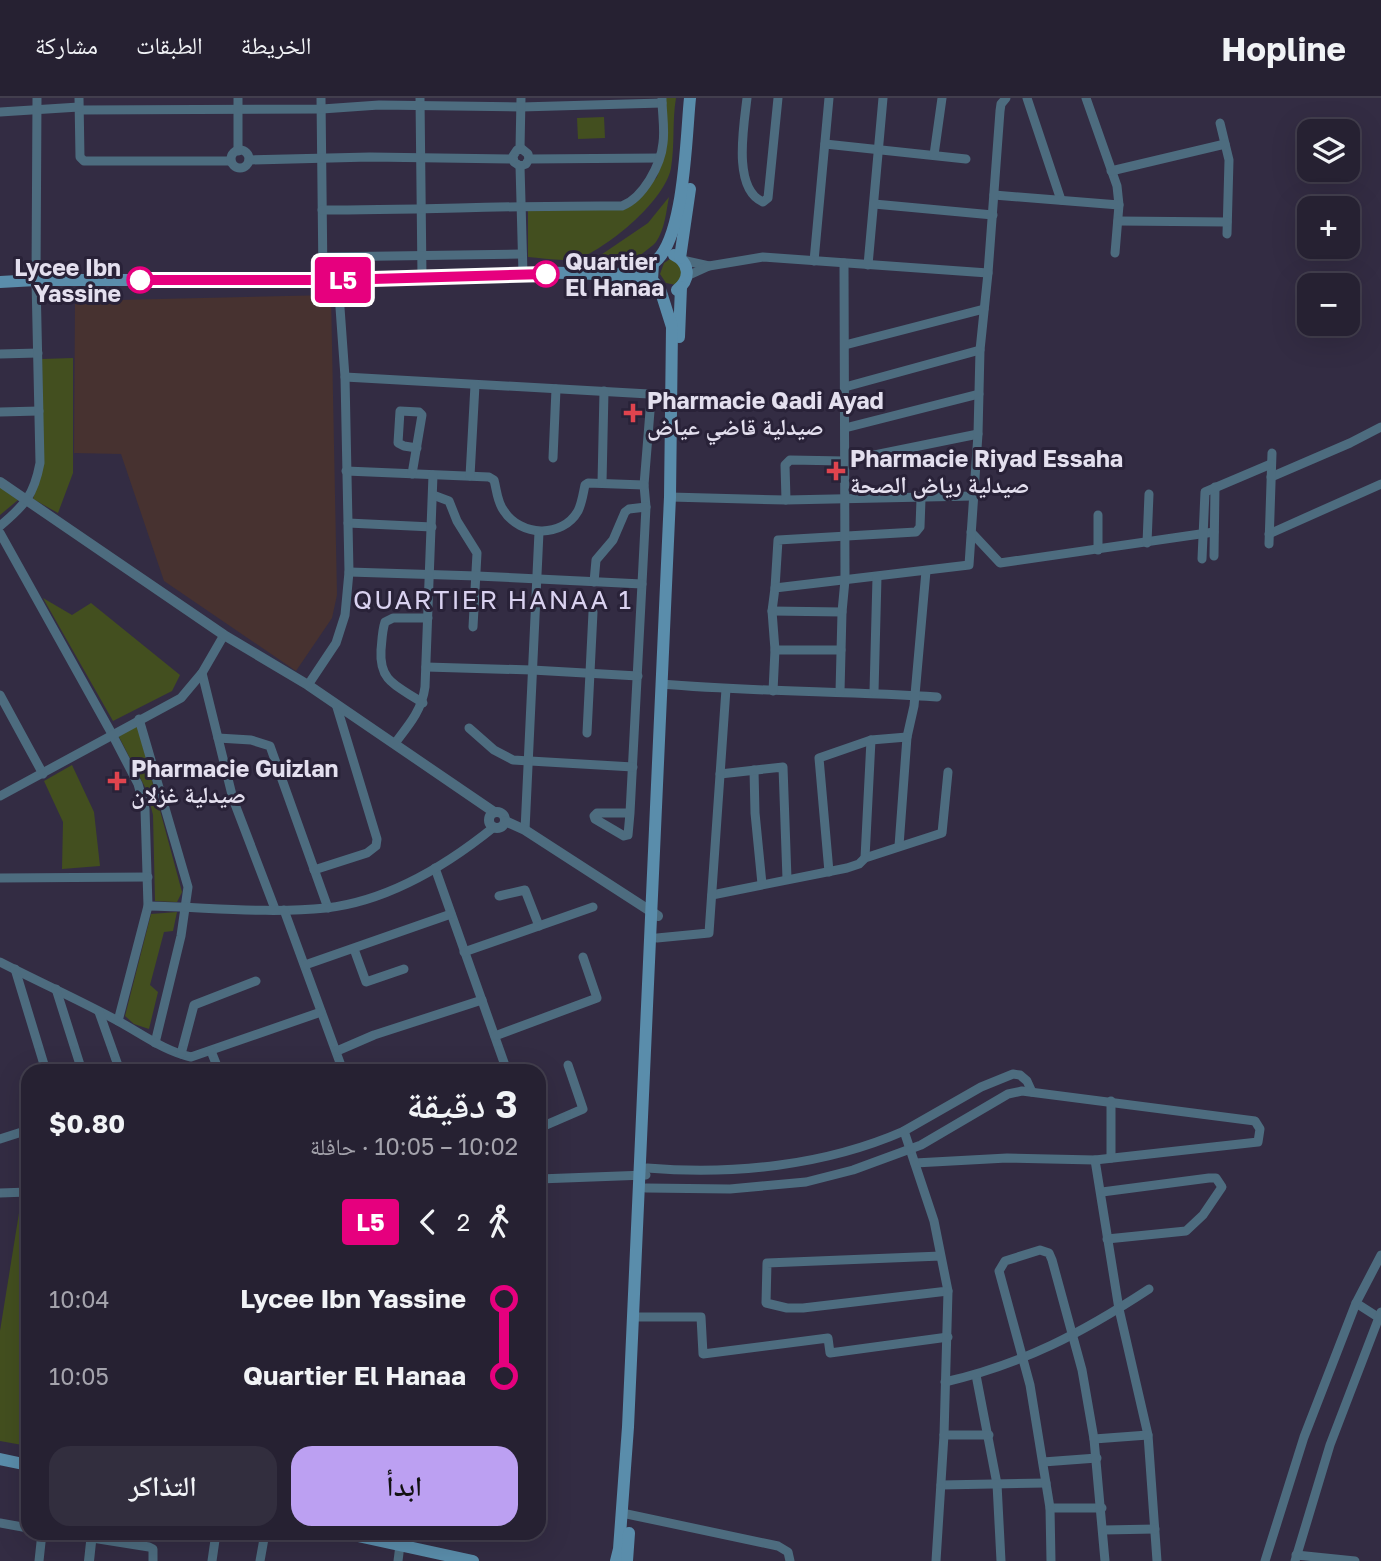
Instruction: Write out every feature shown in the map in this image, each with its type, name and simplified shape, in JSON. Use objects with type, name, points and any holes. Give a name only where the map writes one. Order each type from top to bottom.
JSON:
[{"type":"main road","points":[[674,497],[671,320],[656,285],[656,260],[665,249],[682,194],[690,98]]},
{"type":"main road","points":[[627,1561],[626,1513],[645,1177],[654,914],[684,281],[687,270],[681,259],[698,98]]},
{"type":"main road","points":[[617,274],[667,254],[681,259]]},
{"type":"main road","points":[[0,282],[338,280],[617,274],[671,292],[684,281]]},
{"type":"main road","points":[[651,1002],[657,938],[654,914]]},
{"type":"main road","points":[[0,1460],[21,1464]]},
{"type":"main road","points":[[616,1561],[626,1513]]},
{"type":"main road","points":[[377,1540],[473,1561]]},
{"type":"street","points":[[0,526],[28,501],[36,484],[40,463],[36,280],[37,98]]},
{"type":"street","points":[[238,98],[238,151]]},
{"type":"street","points":[[747,98],[742,161],[744,176],[757,199],[763,202],[768,198],[778,98]]},
{"type":"street","points":[[814,261],[829,98]]},
{"type":"street","points":[[868,265],[883,98]]},
{"type":"street","points":[[934,155],[942,98]]},
{"type":"street","points":[[775,589],[969,565],[978,434],[980,349],[989,273],[1000,111],[1006,98]]},
{"type":"street","points":[[1027,98],[1061,200]]},
{"type":"street","points":[[1086,98],[1116,186],[1119,205],[1115,253]]},
{"type":"street","points":[[0,112],[37,111],[79,105],[238,110],[321,103],[379,105],[420,102],[662,101],[663,144],[659,158],[652,176],[630,203],[622,206],[522,205],[421,211],[322,210]]},
{"type":"street","points":[[420,102],[422,278]]},
{"type":"street","points":[[321,103],[323,280]]},
{"type":"street","points":[[521,103],[520,149],[525,150],[521,161],[523,274]]},
{"type":"street","points":[[79,105],[80,157],[84,161],[231,161]]},
{"type":"street","points":[[1220,123],[1229,160],[1227,234]]},
{"type":"street","points":[[825,144],[965,159]]},
{"type":"street","points":[[1111,171],[1225,144]]},
{"type":"street","points":[[238,151],[247,154],[246,165],[241,168],[231,161],[232,155],[238,151]]},
{"type":"street","points":[[248,160],[322,157],[521,161],[659,158]]},
{"type":"street","points":[[748,184],[769,184]]},
{"type":"street","points":[[994,195],[1119,205]]},
{"type":"street","points":[[873,204],[993,215]]},
{"type":"street","points":[[1118,221],[1227,222]]},
{"type":"street","points":[[323,257],[522,254]]},
{"type":"street","points":[[684,281],[709,266],[756,258],[989,273]]},
{"type":"street","points":[[681,259],[709,266]]},
{"type":"street","points":[[840,692],[845,580],[844,263]]},
{"type":"street","points":[[308,685],[336,643],[345,615],[349,572],[345,377],[338,280]]},
{"type":"street","points":[[845,345],[984,309]]},
{"type":"street","points":[[845,387],[980,349]]},
{"type":"street","points":[[0,354],[38,353]]},
{"type":"street","points":[[345,377],[645,393],[651,396],[644,485],[646,508],[630,814]]},
{"type":"street","points":[[470,476],[475,385]]},
{"type":"street","points":[[553,458],[555,389]]},
{"type":"street","points":[[602,483],[604,391]]},
{"type":"street","points":[[845,428],[979,394]]},
{"type":"street","points":[[0,412],[39,411]]},
{"type":"street","points":[[1271,477],[1381,427]]},
{"type":"street","points":[[786,500],[787,462],[790,460],[845,461],[978,434]]},
{"type":"street","points":[[412,474],[417,448]]},
{"type":"street","points":[[1272,453],[1269,539],[1381,484]]},
{"type":"street","points":[[1202,559],[1204,494],[1271,464]]},
{"type":"street","points":[[346,471],[492,478],[498,500],[509,518],[539,533],[556,528],[573,517],[578,510],[585,485],[592,482],[644,485]]},
{"type":"street","points":[[395,743],[423,703],[433,475]]},
{"type":"street","points":[[0,482],[224,635],[308,685],[494,812],[502,813],[505,821],[526,830],[654,914]]},
{"type":"street","points":[[1214,556],[1215,487]]},
{"type":"street","points":[[1147,543],[1149,494]]},
{"type":"street","points":[[433,495],[449,502],[457,522],[475,549],[477,576],[473,627]]},
{"type":"street","points":[[674,497],[786,500],[973,496]]},
{"type":"street","points":[[773,691],[775,650],[772,611],[778,540],[916,533],[920,527],[921,499]]},
{"type":"street","points":[[594,582],[596,560],[613,540],[625,512],[629,509],[646,508]]},
{"type":"street","points":[[1098,515],[1098,550]]},
{"type":"street","points":[[348,523],[432,527]]},
{"type":"street","points":[[971,532],[1000,563],[1214,532]]},
{"type":"street","points":[[0,533],[112,734],[138,784],[145,809],[148,906],[118,1021]]},
{"type":"street","points":[[526,830],[539,533]]},
{"type":"street","points":[[900,846],[906,737],[912,722],[926,571]]},
{"type":"street","points":[[349,572],[642,584]]},
{"type":"street","points":[[874,692],[877,577]]},
{"type":"street","points":[[772,611],[842,612]]},
{"type":"street","points":[[587,733],[593,612]]},
{"type":"street","points":[[423,703],[388,680],[380,664],[384,622],[393,618],[428,618]]},
{"type":"street","points":[[0,796],[181,698],[202,673],[224,635]]},
{"type":"street","points":[[775,650],[841,650]]},
{"type":"street","points":[[426,667],[638,676]]},
{"type":"street","points":[[202,673],[233,799],[305,965],[341,1064]]},
{"type":"street","points":[[665,684],[726,690],[874,692],[937,697]]},
{"type":"street","points":[[657,938],[709,933],[726,690]]},
{"type":"street","points":[[0,695],[43,774]]},
{"type":"street","points":[[314,870],[367,853],[376,846],[377,839],[336,704]]},
{"type":"street","points":[[139,719],[188,887],[181,936],[155,1043]]},
{"type":"street","points":[[469,728],[505,757],[513,760],[633,767]]},
{"type":"street","points":[[828,872],[819,758],[871,740],[906,737]]},
{"type":"street","points":[[218,738],[251,740],[270,746],[328,908]]},
{"type":"street","points":[[865,858],[871,740]]},
{"type":"street","points":[[720,774],[783,768],[787,879]]},
{"type":"street","points":[[754,770],[762,884]]},
{"type":"street","points":[[712,895],[856,865],[865,858],[943,833],[948,772]]},
{"type":"street","points":[[494,812],[489,817],[490,825],[494,827]]},
{"type":"street","points":[[148,906],[280,910],[328,908],[358,901],[393,889],[435,867],[494,827],[501,827],[505,821]]},
{"type":"street","points":[[435,867],[505,1064]]},
{"type":"street","points":[[0,878],[148,877]]},
{"type":"street","points":[[499,896],[525,890],[539,926]]},
{"type":"street","points":[[464,952],[593,907]]},
{"type":"street","points":[[305,965],[451,914]]},
{"type":"street","points":[[354,948],[366,982],[404,969]]},
{"type":"street","points":[[495,1036],[597,999],[583,957]]},
{"type":"street","points":[[0,962],[118,1021],[155,1043],[191,1057],[321,1012]]},
{"type":"street","points":[[15,970],[44,1064]]},
{"type":"street","points":[[181,1054],[194,1005],[256,981]]},
{"type":"street","points":[[56,989],[80,1064]]},
{"type":"street","points":[[337,1051],[374,1035],[482,1000]]},
{"type":"street","points":[[99,1012],[118,1064]]},
{"type":"street","points":[[211,1051],[216,1064]]},
{"type":"street","points":[[546,1125],[583,1109],[568,1065]]},
{"type":"street","points":[[546,1179],[645,1177],[803,1161],[875,1143],[904,1131],[981,1087],[1013,1074],[1020,1075],[1027,1081],[1032,1092]]},
{"type":"street","points":[[645,1177],[730,1189],[806,1182],[853,1170],[910,1149],[949,1130],[1008,1094],[1032,1092],[1248,1119],[1255,1121],[1260,1129],[1258,1142],[1096,1160],[1007,1158],[915,1163]]},
{"type":"street","points":[[1111,1101],[1111,1158]]},
{"type":"street","points":[[904,1131],[934,1221],[948,1291],[944,1436],[936,1561]]},
{"type":"street","points":[[0,1139],[21,1132]]},
{"type":"street","points":[[1096,1160],[1119,1309],[1148,1435],[1157,1561]]},
{"type":"street","points":[[1102,1192],[1209,1178],[1216,1178],[1222,1187],[1203,1215],[1186,1231],[1107,1239]]},
{"type":"street","points":[[0,1193],[21,1192]]},
{"type":"street","points":[[1051,1561],[1050,1508],[1030,1385],[999,1278],[1001,1265],[1005,1261],[1040,1250],[1049,1253],[1082,1370],[1097,1458],[1105,1561]]},
{"type":"street","points":[[1265,1561],[1304,1437],[1356,1303],[1381,1255]]},
{"type":"street","points":[[941,1256],[767,1264],[766,1303],[787,1308],[813,1307],[948,1291]]},
{"type":"street","points":[[944,1382],[1022,1360],[1072,1337],[1149,1289]]},
{"type":"street","points":[[1355,1561],[1295,1558],[1330,1445],[1380,1316],[1356,1303]]},
{"type":"street","points":[[637,1317],[701,1317],[703,1354],[828,1338],[830,1353],[948,1337]]},
{"type":"street","points":[[976,1375],[997,1484],[1001,1561]]},
{"type":"street","points":[[944,1436],[989,1435]]},
{"type":"street","points":[[1094,1439],[1148,1435]]},
{"type":"street","points":[[1043,1462],[1097,1458]]},
{"type":"street","points":[[941,1485],[1046,1483]]},
{"type":"street","points":[[1050,1508],[1102,1508]]},
{"type":"street","points":[[626,1513],[778,1546],[788,1552],[790,1561]]},
{"type":"street","points":[[0,1523],[21,1527]]},
{"type":"street","points":[[1104,1530],[1155,1528]]},
{"type":"street","points":[[38,1561],[41,1540]]},
{"type":"street","points":[[89,1561],[91,1540]]},
{"type":"street","points":[[116,1540],[153,1549],[153,1561]]},
{"type":"street","points":[[212,1561],[215,1540]]},
{"type":"street","points":[[260,1561],[264,1540]]},
{"type":"street","points":[[398,1561],[400,1545]]},
{"type":"shaded area","name":"Lycee Ibn Yassine","points":[[331,295],[337,595],[332,618],[296,671],[164,581],[121,454],[74,453],[75,301]]},
{"type":"green space","points":[[666,98],[676,98],[671,168],[667,181],[648,207],[607,243],[582,257],[562,260],[528,257],[528,210],[623,210],[637,200],[657,177],[665,152]]},
{"type":"green space","points":[[604,117],[605,138],[578,139],[577,118]]},
{"type":"green space","points":[[669,197],[659,237],[635,261],[592,261],[648,223]]},
{"type":"green space","points":[[670,259],[686,268],[676,285],[666,283],[660,274],[664,263]]},
{"type":"green space","points":[[73,358],[73,473],[58,513],[33,499],[43,468],[42,359]]},
{"type":"green space","points":[[0,487],[18,500],[0,515]]},
{"type":"green space","points":[[43,598],[72,615],[91,603],[180,675],[172,691],[113,721]]},
{"type":"green space","points":[[137,725],[182,892],[177,902],[155,901],[153,815],[147,791],[118,735]]},
{"type":"green space","points":[[72,765],[94,812],[100,866],[62,869],[63,822],[44,781]]},
{"type":"green space","points":[[177,912],[173,931],[164,932],[150,985],[158,992],[149,1029],[134,1024],[125,1016],[151,914]]},
{"type":"green space","points":[[19,1213],[21,1445],[0,1441],[0,1331]]},
{"type":"bus line","name":"L5","points":[[140,280],[338,280],[546,274]]},
{"type":"place","name":"Quartier El Hanaa","points":[[546,274]]},
{"type":"place","name":"Lycee Ibn Yassine","points":[[140,280]]},
{"type":"place","name":"Pharmacie Qadi Ayad صيدلية قاضي عياض","points":[[633,413]]},
{"type":"place","name":"Pharmacie Riyad Essaha صيدلية رياض الصحة","points":[[836,471]]},
{"type":"place","name":"Pharmacie Guizlan صيدلية غزلان","points":[[117,781]]},
{"type":"district","name":"QUARTIER HANAA 1","points":[[493,599]]}]
